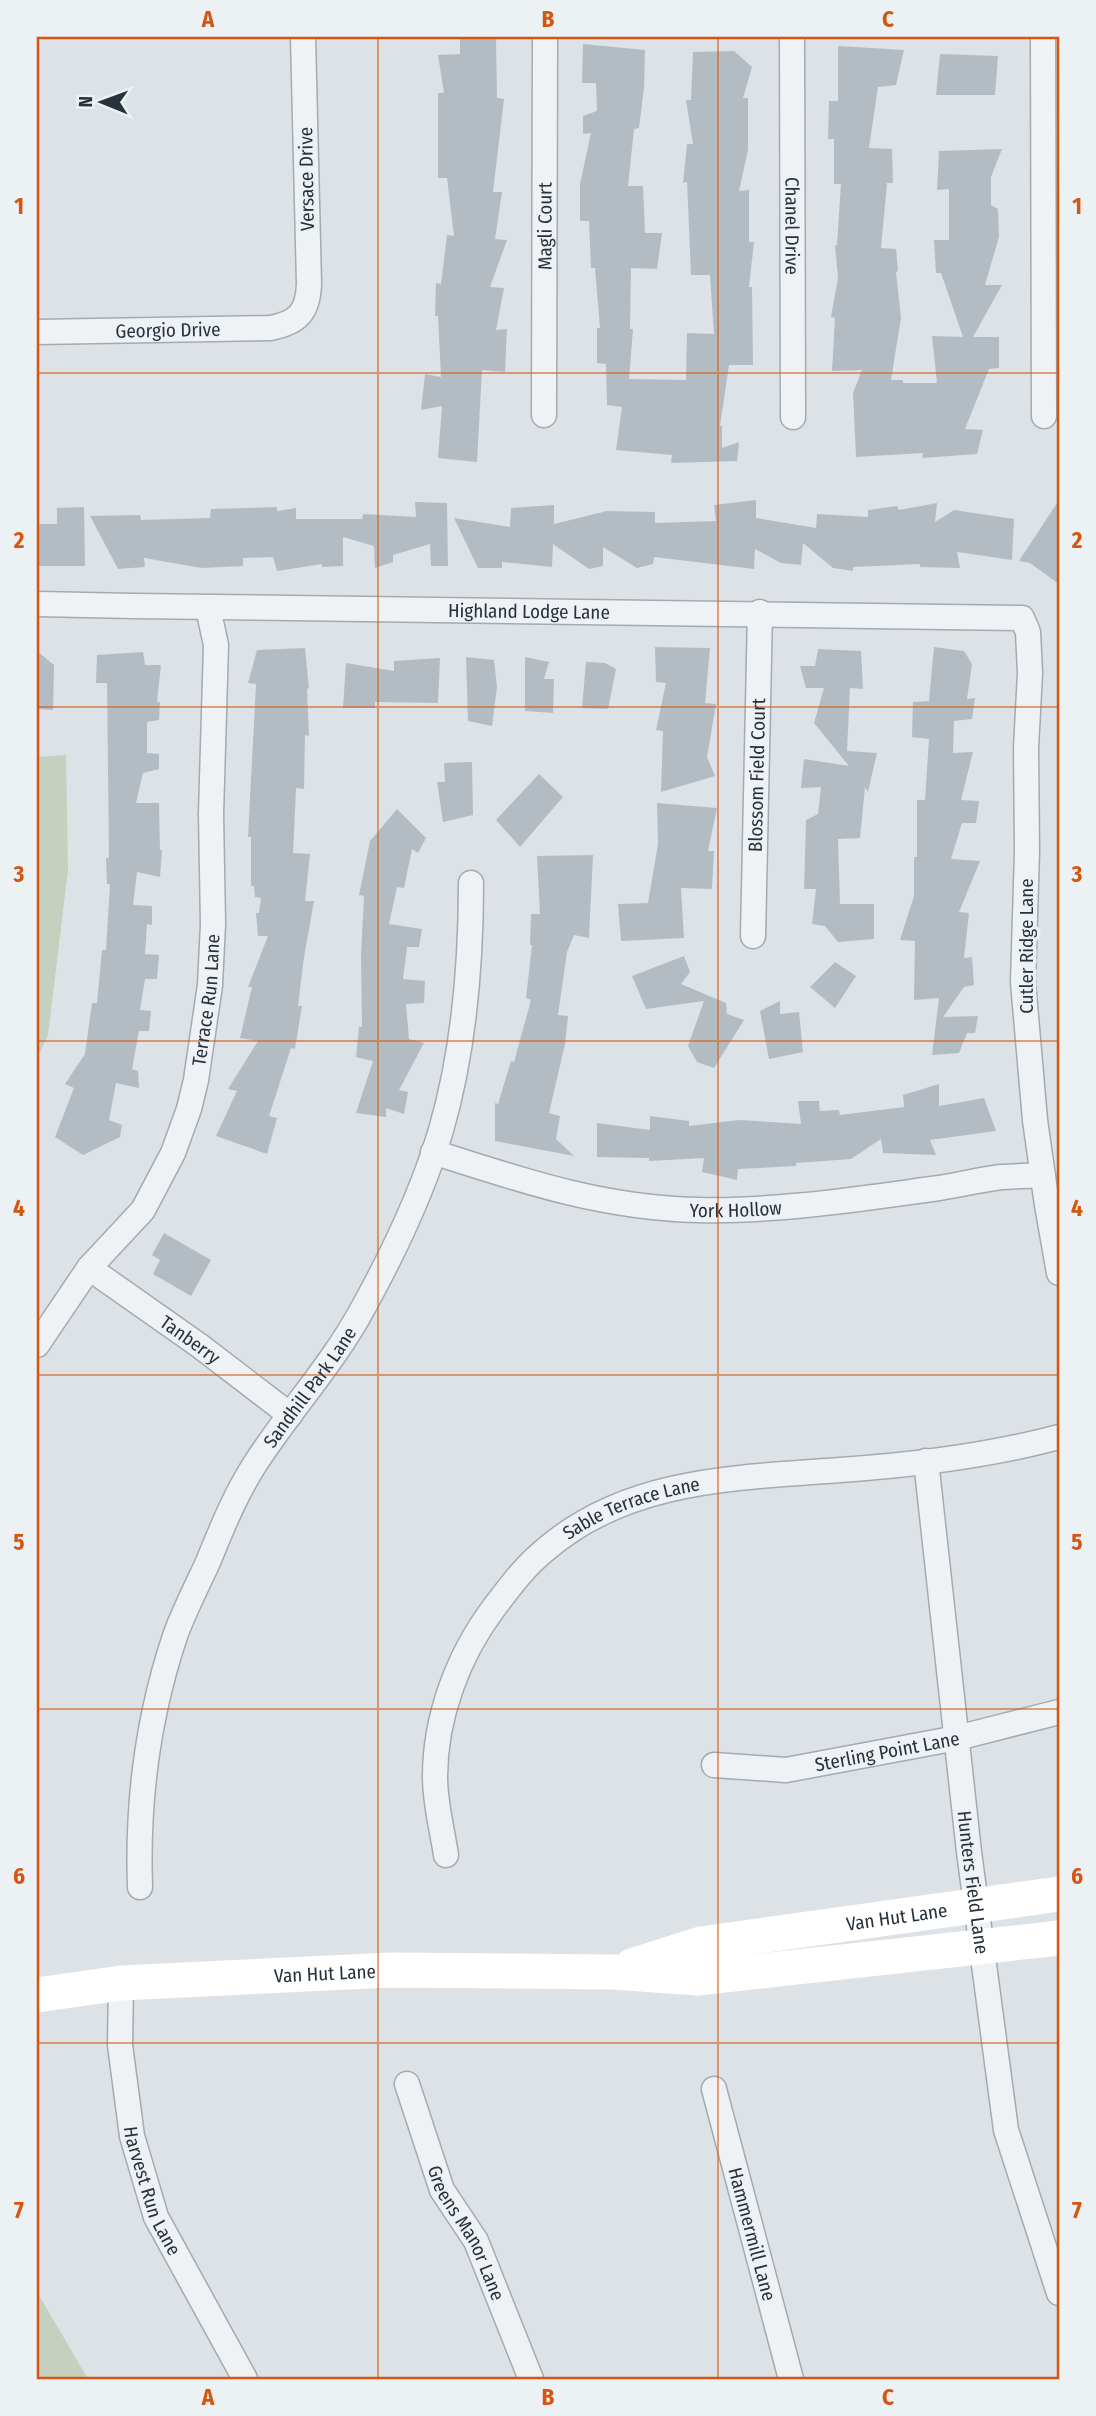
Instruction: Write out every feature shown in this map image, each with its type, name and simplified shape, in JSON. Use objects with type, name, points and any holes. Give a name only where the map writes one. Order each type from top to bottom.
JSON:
[{"type":"street","name":"Versace Drive","points":[[297,317],[305,309],[309,284],[303,37]]},
{"type":"street","name":"Magli Court","points":[[544,415],[545,37]]},
{"type":"street","name":"Chanel Drive","points":[[792,37],[793,417]]},
{"type":"street","points":[[1043,37],[1044,416]]},
{"type":"street","name":"Georgio Drive","points":[[37,332],[261,329],[282,326],[297,317]]},
{"type":"street","name":"Highland Lodge Lane","points":[[37,604],[208,608],[760,612],[1022,618]]},
{"type":"street","name":"Terrace Run Lane","points":[[37,1345],[89,1268],[143,1210],[166,1167],[189,1109],[201,1054],[211,985],[211,814],[216,645],[208,608]]},
{"type":"street","name":"Blossom Field Court","points":[[753,936],[760,612]]},
{"type":"street","name":"Cutler Ridge Lane","points":[[1022,618],[1028,632],[1030,673],[1026,748],[1027,851],[1023,982],[1033,1103],[1059,1273]]},
{"type":"street","name":"Sandhill Park Lane","points":[[140,1887],[139,1823],[145,1775],[156,1708],[176,1635],[239,1492],[363,1309],[398,1239],[442,1126],[460,1034],[468,964],[471,883]]},
{"type":"street","name":"York Hollow","points":[[433,1152],[524,1182],[579,1196],[659,1208],[700,1210],[812,1203],[935,1189],[1002,1177],[1043,1175]]},
{"type":"street","name":"Tanberry","points":[[89,1268],[200,1346],[290,1415]]},
{"type":"street","name":"Sable Terrace Lane","points":[[446,1855],[435,1775],[442,1719],[457,1671],[482,1624],[512,1584],[545,1549],[565,1534],[607,1509],[676,1486],[926,1461],[1016,1448],[1059,1437]]},
{"type":"street","name":"Hunters Field Lane","points":[[926,1461],[977,1907],[1006,2130],[1059,2293]]},
{"type":"street","name":"Sterling Point Lane","points":[[714,1765],[786,1770],[957,1738],[1059,1712]]},
{"type":"street","name":"Van Hut Lane","points":[[613,1972],[701,1944],[1059,1894]]},
{"type":"street","name":"Van Hut Lane","points":[[37,1995],[121,1983],[391,1970],[613,1972],[697,1978],[1059,1938]]},
{"type":"street","name":"Harvest Run Lane","points":[[121,1983],[120,2045],[132,2136],[156,2217],[244,2379]]},
{"type":"street","name":"Greens Manor Lane","points":[[407,2084],[442,2190],[476,2241],[531,2379]]},
{"type":"street","name":"Hammermill Lane","points":[[714,2089],[791,2379]]},
{"type":"green space","points":[[66,755],[68,870],[48,1035],[37,1059],[37,757]]},
{"type":"green space","points":[[37,2292],[88,2379],[37,2379]]},
{"type":"building","points":[[460,37],[496,37],[497,98],[504,99],[493,192],[502,192],[495,239],[507,240],[490,287],[504,288],[496,330],[507,329],[505,372],[482,370],[477,462],[438,458],[442,406],[421,410],[425,374],[441,377],[438,316],[435,316],[436,283],[441,284],[447,235],[454,236],[447,178],[438,178],[438,93],[444,93],[438,55],[460,54]]},
{"type":"building","points":[[583,44],[645,50],[639,128],[634,129],[628,186],[643,186],[645,233],[662,233],[657,269],[631,268],[630,329],[633,329],[629,379],[686,380],[687,333],[714,334],[710,275],[691,275],[687,182],[683,183],[687,144],[693,144],[686,100],[691,100],[693,52],[734,51],[752,67],[743,98],[748,98],[748,150],[739,191],[749,190],[749,242],[754,242],[749,287],[752,287],[753,365],[729,365],[720,426],[722,448],[739,442],[737,461],[671,463],[672,455],[616,450],[622,407],[607,405],[606,364],[597,363],[597,328],[600,328],[595,268],[591,268],[589,221],[580,221],[580,184],[591,133],[583,134],[583,116],[597,111],[596,83],[582,83]]},
{"type":"building","points":[[838,46],[904,50],[896,85],[878,87],[869,148],[892,149],[893,183],[887,183],[881,248],[896,249],[898,271],[901,318],[891,380],[903,380],[903,383],[937,383],[932,336],[963,337],[941,273],[936,273],[934,240],[949,240],[949,189],[937,190],[939,151],[1002,149],[991,177],[991,205],[998,209],[999,237],[985,285],[1002,285],[973,337],[999,337],[999,368],[989,369],[965,429],[983,430],[977,454],[922,458],[923,453],[856,457],[853,393],[862,370],[832,371],[835,318],[831,317],[838,278],[835,245],[841,184],[834,184],[834,139],[828,139],[829,101],[838,101]]},
{"type":"building","points":[[940,54],[998,56],[995,95],[936,95]]},
{"type":"building","points":[[756,500],[756,518],[816,528],[817,514],[868,517],[868,510],[897,506],[899,510],[937,503],[935,522],[954,510],[1014,519],[1012,560],[957,552],[960,568],[920,567],[920,564],[853,567],[853,571],[833,568],[803,543],[801,565],[781,563],[755,549],[754,569],[654,557],[653,564],[637,568],[603,547],[603,566],[589,569],[553,544],[552,567],[502,562],[502,568],[478,568],[454,518],[510,527],[511,508],[554,505],[554,524],[607,511],[655,512],[655,523],[716,521],[714,505]]},
{"type":"building","points":[[1059,500],[1059,584],[1030,563],[1019,561]]},
{"type":"building","points":[[415,502],[447,503],[448,566],[431,566],[430,544],[393,555],[393,562],[375,568],[374,546],[343,537],[343,566],[322,567],[322,564],[277,571],[273,557],[243,558],[243,566],[202,568],[144,558],[145,567],[118,569],[90,516],[140,515],[141,520],[210,518],[211,509],[277,507],[277,511],[296,508],[296,519],[362,519],[363,514],[416,517]]},
{"type":"building","points":[[84,507],[85,566],[37,566],[37,524],[57,524],[57,508]]},
{"type":"building","points":[[655,647],[710,648],[705,703],[716,704],[707,757],[715,776],[661,792],[663,731],[656,730],[666,683],[656,682]]},
{"type":"building","points":[[934,647],[964,651],[972,664],[967,699],[975,698],[972,719],[954,721],[953,753],[973,752],[961,800],[979,801],[976,823],[962,823],[951,859],[980,861],[959,912],[969,913],[964,958],[972,957],[974,985],[964,987],[943,1017],[978,1016],[975,1033],[967,1033],[959,1053],[932,1055],[939,998],[914,1000],[915,941],[900,940],[914,896],[917,800],[925,800],[929,739],[912,737],[913,702],[929,701]]},
{"type":"building","points":[[305,648],[309,689],[307,688],[309,736],[305,735],[304,789],[296,788],[293,853],[310,854],[305,901],[314,901],[304,957],[298,1006],[302,1006],[295,1049],[291,1048],[269,1116],[277,1118],[267,1154],[216,1136],[237,1091],[228,1089],[258,1041],[240,1038],[252,987],[248,987],[268,936],[258,936],[256,913],[259,913],[261,898],[255,897],[254,886],[251,886],[251,837],[248,837],[256,684],[248,683],[257,650]]},
{"type":"building","points":[[818,649],[861,651],[863,689],[850,688],[847,751],[877,753],[868,792],[865,787],[860,838],[838,839],[840,904],[874,904],[874,939],[838,942],[825,926],[812,924],[816,889],[804,889],[806,820],[818,814],[821,787],[801,788],[804,759],[849,766],[814,723],[824,688],[806,688],[800,666],[815,666]]},
{"type":"building","points":[[37,651],[54,665],[53,710],[37,709]]},
{"type":"building","points":[[143,652],[145,665],[161,665],[157,702],[160,702],[159,720],[147,722],[147,753],[159,754],[159,769],[143,773],[136,803],[159,803],[162,850],[160,877],[137,872],[133,905],[152,906],[152,925],[147,924],[145,954],[159,955],[157,979],[145,979],[140,1010],[151,1011],[149,1031],[139,1031],[132,1069],[138,1071],[139,1088],[116,1083],[109,1120],[122,1125],[120,1137],[83,1155],[55,1137],[74,1088],[65,1084],[85,1054],[92,1003],[97,1003],[102,950],[106,950],[110,884],[107,884],[106,858],[109,858],[107,683],[96,683],[97,655]]},
{"type":"building","points":[[466,657],[494,660],[497,687],[492,726],[468,721]]},
{"type":"building","points":[[525,657],[549,662],[544,679],[554,679],[553,713],[525,711]]},
{"type":"building","points":[[440,658],[438,703],[375,702],[375,708],[343,708],[346,663],[394,671],[394,661]]},
{"type":"building","points":[[586,662],[605,663],[616,669],[608,709],[582,708]]},
{"type":"building","points":[[472,762],[473,815],[443,822],[437,782],[445,782],[444,763]]},
{"type":"building","points":[[539,774],[563,797],[520,847],[496,820]]},
{"type":"building","points":[[657,803],[717,808],[708,851],[714,851],[712,889],[681,888],[684,938],[621,941],[618,904],[648,903],[658,844]]},
{"type":"building","points":[[397,809],[426,838],[418,853],[412,849],[404,888],[397,887],[389,924],[422,929],[419,947],[407,947],[403,979],[425,981],[424,1003],[406,1004],[409,1039],[424,1043],[399,1090],[408,1092],[404,1114],[386,1108],[386,1117],[356,1113],[373,1061],[356,1057],[359,1027],[362,1027],[364,896],[359,895],[370,841]]},
{"type":"building","points":[[593,855],[589,938],[574,935],[567,952],[558,1015],[568,1016],[565,1044],[549,1113],[560,1116],[556,1139],[574,1156],[495,1141],[495,1103],[498,1104],[511,1061],[514,1062],[531,1000],[526,998],[532,945],[531,914],[540,914],[537,856]]},
{"type":"building","points":[[684,956],[690,972],[681,984],[726,1003],[727,1014],[744,1020],[714,1068],[697,1062],[688,1046],[704,1001],[646,1009],[632,976]]},
{"type":"building","points":[[835,962],[856,976],[835,1008],[810,987]]},
{"type":"building","points":[[780,1001],[780,1014],[799,1012],[803,1052],[769,1059],[760,1011]]},
{"type":"building","points":[[939,1084],[939,1106],[984,1098],[996,1131],[930,1140],[936,1155],[883,1153],[881,1139],[851,1159],[796,1163],[796,1166],[738,1169],[737,1180],[702,1172],[704,1158],[649,1161],[649,1158],[597,1157],[597,1123],[650,1130],[650,1116],[689,1121],[689,1126],[739,1120],[801,1124],[798,1101],[819,1101],[820,1111],[839,1110],[840,1115],[904,1107],[903,1095]]},
{"type":"building","points":[[164,1233],[211,1260],[191,1296],[153,1274],[160,1260],[152,1255]]}]
